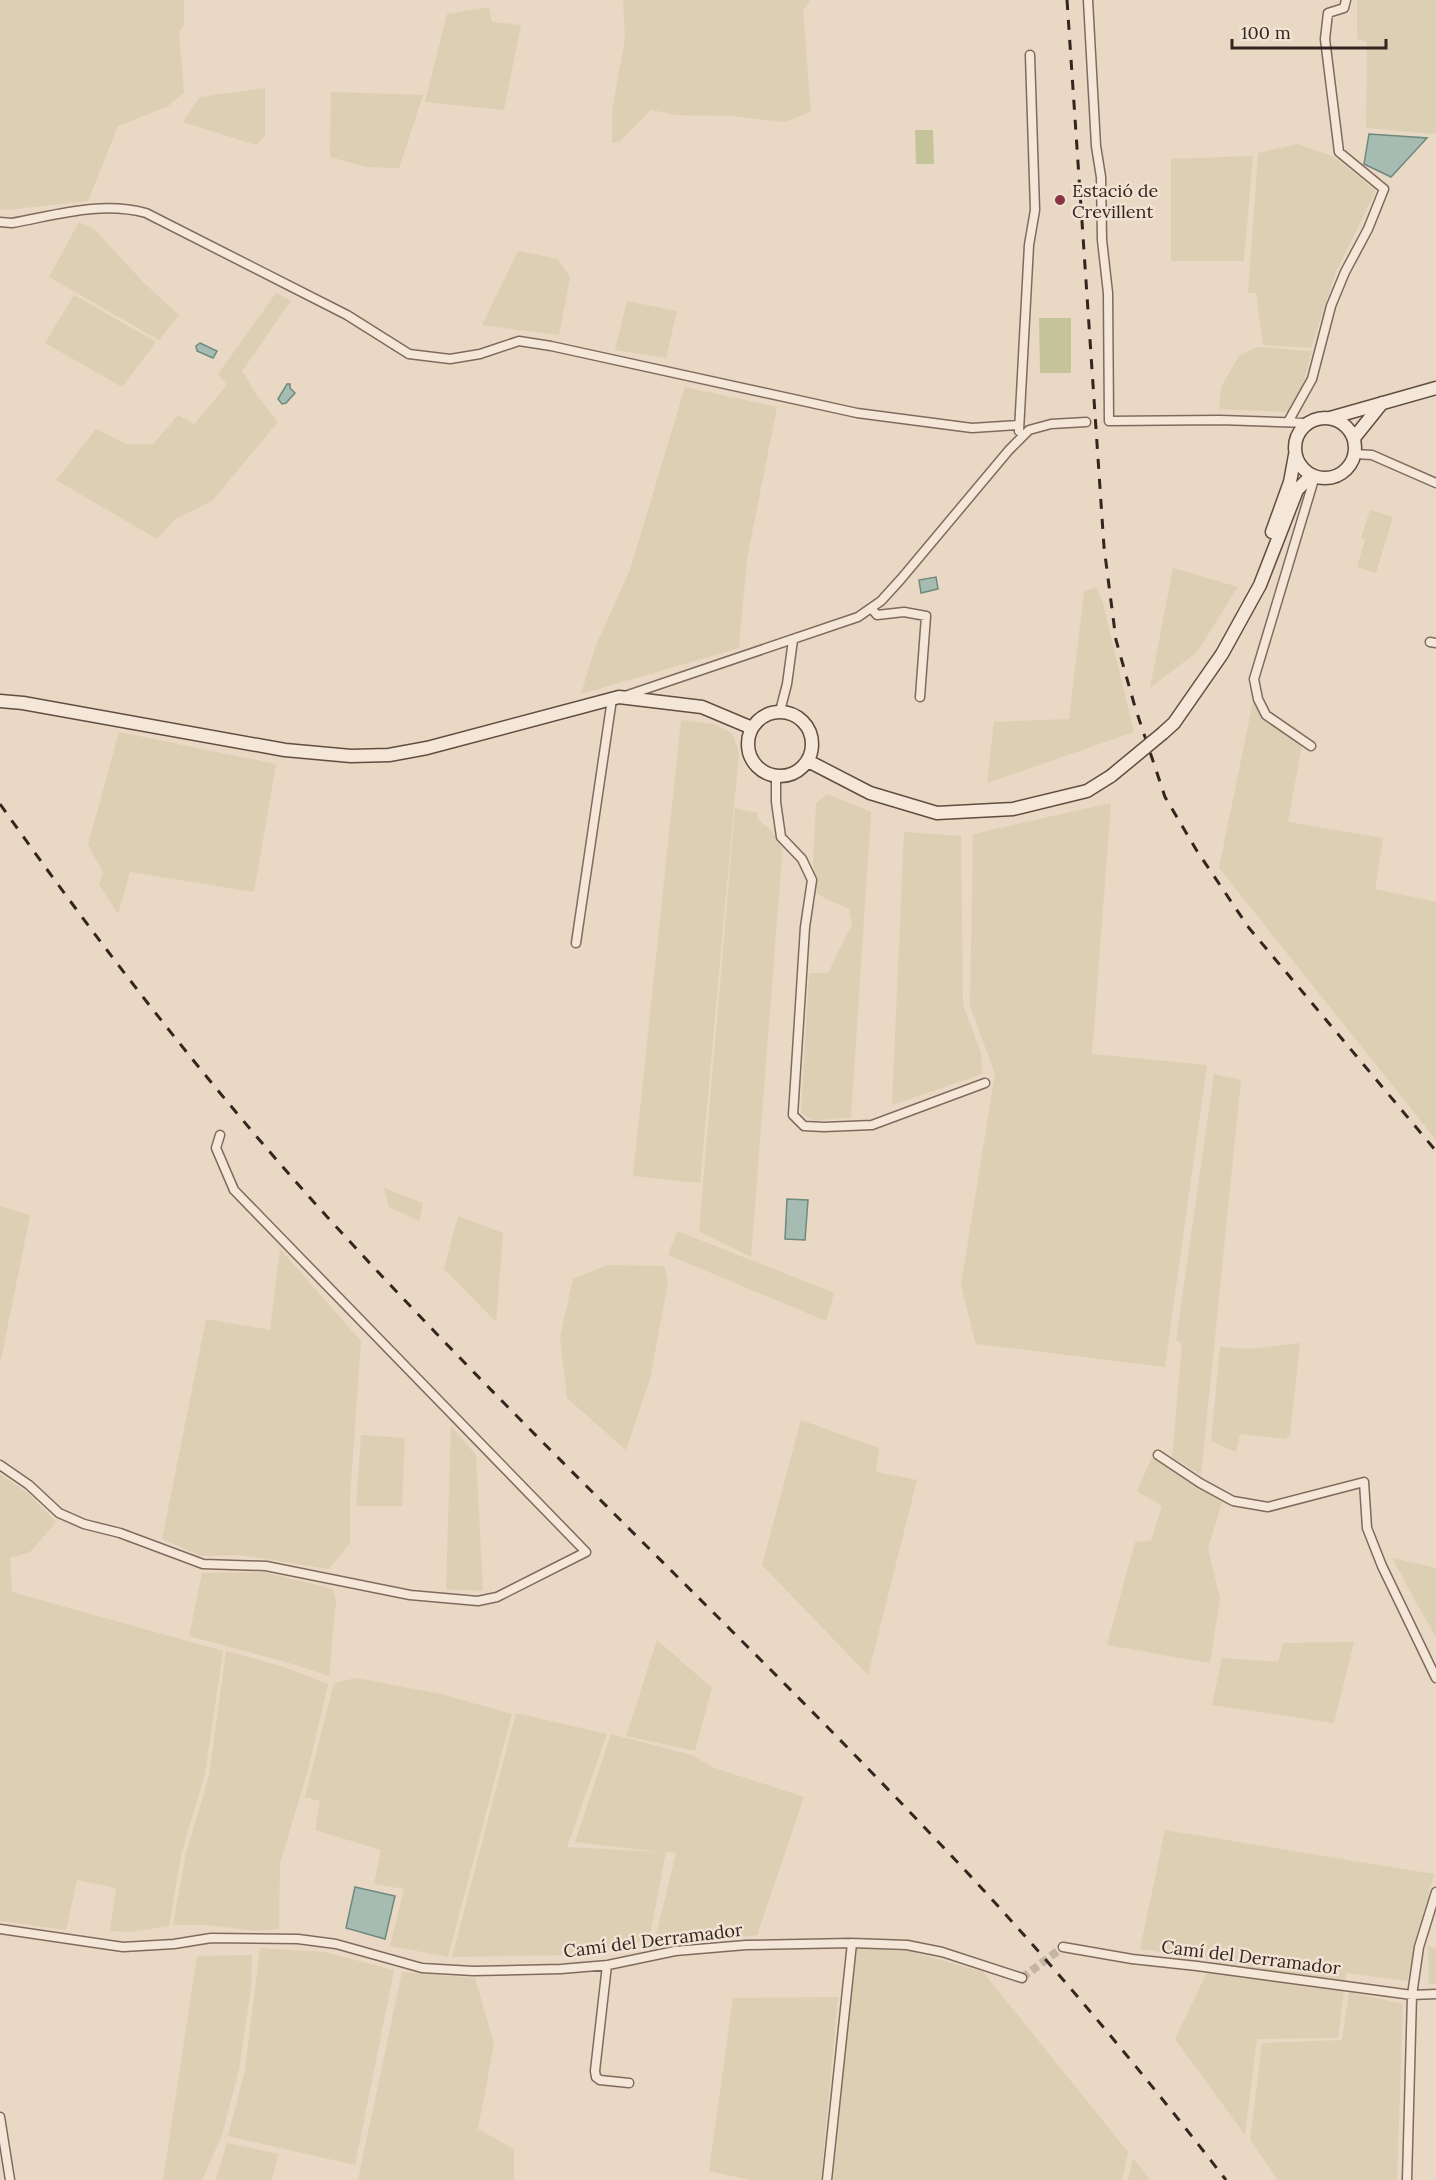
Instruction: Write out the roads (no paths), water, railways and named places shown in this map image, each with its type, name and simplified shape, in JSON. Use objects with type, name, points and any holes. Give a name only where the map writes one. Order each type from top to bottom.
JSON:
[{"type":"street","points":[[1088,0],[1107,293],[1109,422],[1220,420],[1307,423],[1322,417],[1345,424],[1354,438],[1355,454],[1346,470],[1330,478],[1314,476],[1304,470],[1295,455]]},
{"type":"street","points":[[1288,422],[1312,378],[1331,306],[1368,229],[1384,189],[1339,152],[1325,39],[1328,13],[1344,8],[1346,0]]},
{"type":"street","points":[[1019,440],[1029,245],[1035,210],[1030,55]]},
{"type":"street","points":[[0,222],[12,223],[105,207],[146,213],[347,315],[409,354],[450,359],[480,354],[519,341],[857,413],[972,428],[1020,425]]},
{"type":"street","points":[[1330,418],[1436,388]]},
{"type":"street","points":[[1354,438],[1382,403]]},
{"type":"street","points":[[0,701],[23,703],[285,750],[351,756],[389,755],[427,748],[615,698],[858,617],[881,601],[1029,430],[1051,424],[1086,422]]},
{"type":"street","points":[[1250,601],[1253,581],[1290,482],[1297,437],[1307,423]]},
{"type":"street","points":[[1355,454],[1372,455],[1436,483]]},
{"type":"street","points":[[808,761],[870,793],[937,813],[1013,808],[1087,791],[1111,776],[1174,723],[1222,654],[1260,585],[1294,497],[1302,484],[1314,476]]},
{"type":"street","points":[[1311,746],[1266,716],[1258,699],[1254,679],[1314,476]]},
{"type":"street","points":[[871,608],[877,615],[904,612],[926,616],[920,697]]},
{"type":"street","points":[[780,711],[787,684],[793,640]]},
{"type":"street","points":[[615,698],[702,707],[752,728]]},
{"type":"street","points":[[576,943],[615,698]]},
{"type":"street","points":[[780,711],[798,717],[811,732],[813,742],[808,761],[801,769],[791,775],[776,776],[759,769],[752,760],[748,750],[748,738],[759,719],[780,711]]},
{"type":"street","points":[[776,776],[776,802],[781,837],[802,859],[812,880],[805,927],[793,1115],[804,1126],[872,1125],[985,1083]]},
{"type":"street","points":[[0,1465],[29,1485],[59,1513],[84,1524],[120,1533],[203,1564],[266,1566],[410,1595],[478,1600],[497,1597],[586,1552],[234,1190],[216,1148],[220,1135]]},
{"type":"street","points":[[1158,1455],[1200,1483],[1233,1501],[1268,1506],[1364,1482],[1367,1528],[1382,1566],[1436,1678]]},
{"type":"street","points":[[1407,2180],[1412,1995],[1419,1947],[1436,1892]]},
{"type":"street","name":"Camí del Derramador","points":[[0,1929],[123,1947],[174,1944],[211,1938],[298,1939],[336,1944],[422,1968],[473,1971],[561,1969],[607,1965],[675,1951],[746,1945],[852,1943],[907,1945],[942,1952],[1022,1978]]},
{"type":"street","points":[[827,2180],[852,1943]]},
{"type":"street","name":"Camí del Derramador","points":[[1063,1947],[1132,1959],[1412,1995],[1436,1994]]},
{"type":"street","points":[[607,1965],[596,2077],[600,2080],[629,2083]]},
{"type":"street","points":[[0,2117],[10,2180]]},
{"type":"tunnel","points":[[1022,1978],[1063,1947]]},
{"type":"railway","points":[[1067,0],[1104,547],[1116,640],[1135,707],[1165,797],[1197,851],[1249,928],[1436,1151]]},
{"type":"railway","points":[[0,804],[83,918],[169,1030],[259,1140],[306,1193],[425,1322],[797,1696],[981,1888],[1089,2010],[1226,2180]]},
{"type":"place","name":"Estació de Crevillent","points":[[1060,200]]}]
